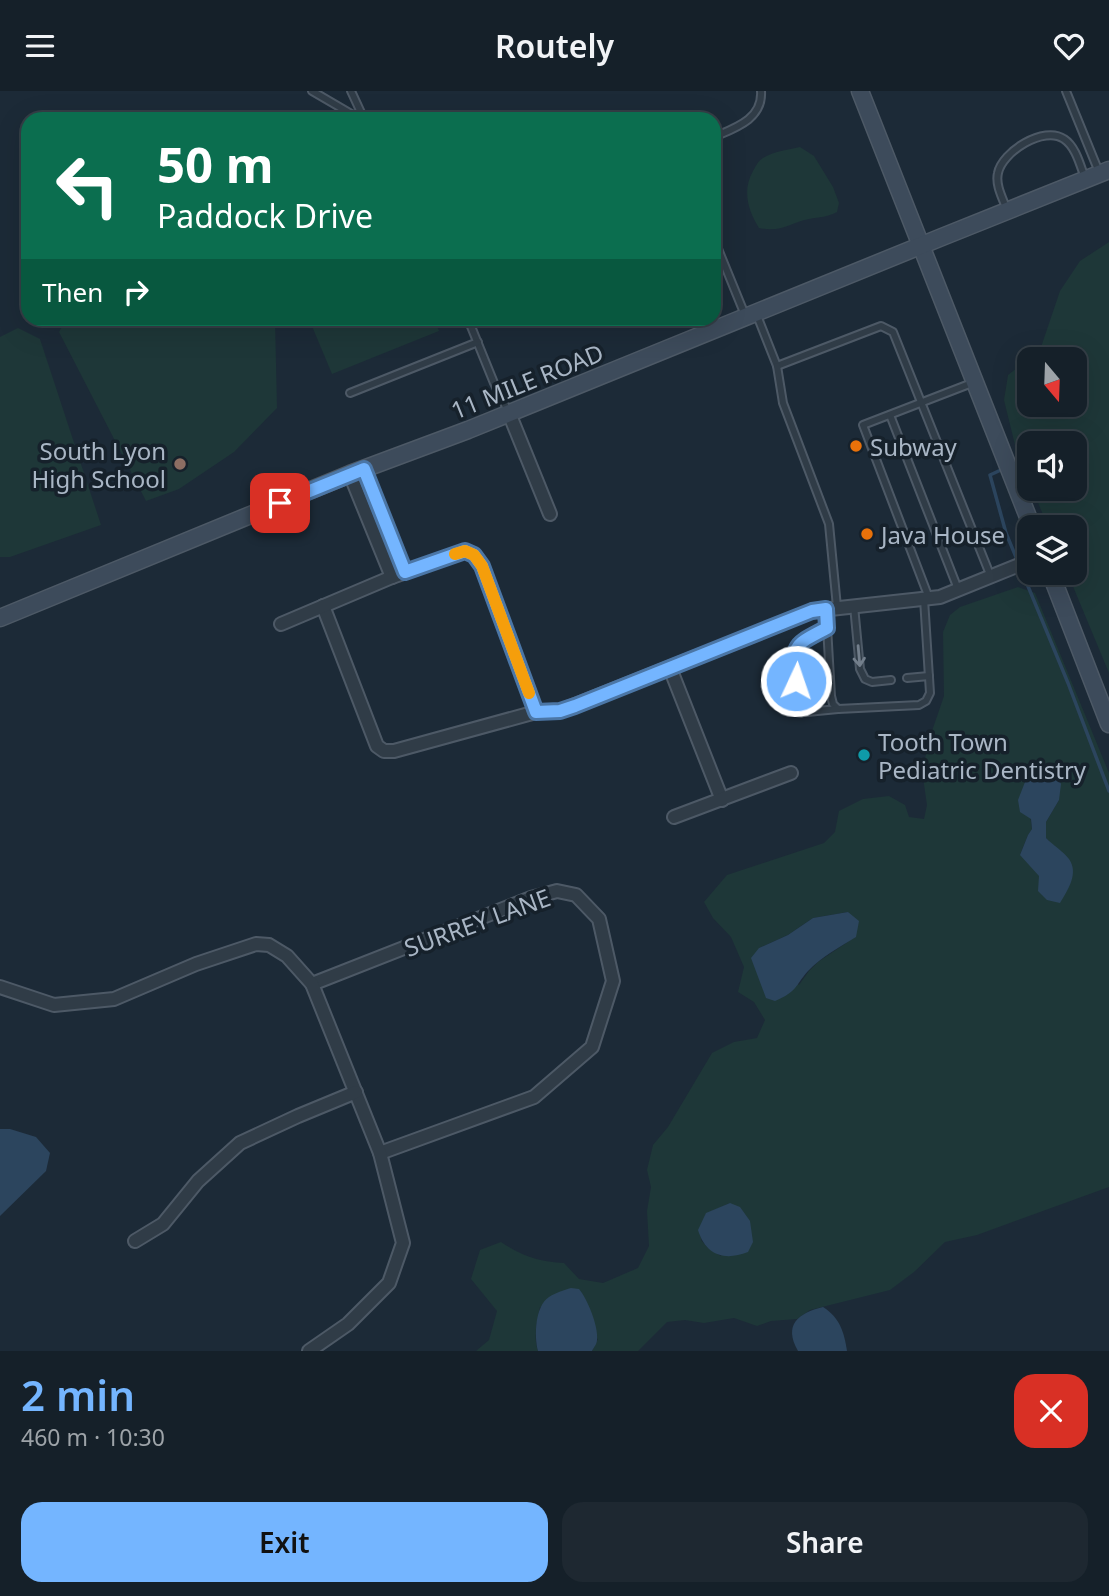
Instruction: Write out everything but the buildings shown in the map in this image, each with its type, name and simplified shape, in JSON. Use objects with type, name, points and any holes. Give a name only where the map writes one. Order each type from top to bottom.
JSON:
[{"type":"street","points":[[860,91],[1027,515]]},
{"type":"street","name":"11 MILE ROAD","points":[[0,618],[1098,175]]},
{"type":"street","points":[[509,413],[550,515]]},
{"type":"street","points":[[357,472],[405,572]]},
{"type":"street","points":[[357,472],[392,577]]},
{"type":"street","points":[[281,624],[392,577],[465,551],[474,555],[482,566],[536,712]]},
{"type":"street","points":[[323,606],[377,746],[384,751],[394,751],[536,712],[560,711],[812,611],[940,597],[1017,566]]},
{"type":"street","points":[[1054,585],[1109,724]]},
{"type":"street","points":[[670,668],[722,800]]},
{"type":"street","points":[[674,817],[791,773]]},
{"type":"street","name":"SURREY LANE","points":[[312,983],[531,898],[557,891],[576,895],[599,919],[613,981],[592,1047],[534,1097],[380,1153]]},
{"type":"street","points":[[0,987],[54,1005],[114,999],[196,964],[256,944],[269,945],[288,956],[312,983],[380,1153],[403,1243],[389,1283],[348,1324],[309,1351]]},
{"type":"street","points":[[135,1241],[163,1224],[198,1181],[240,1143],[356,1092]]},
{"type":"lane","points":[[312,91],[350,112]]},
{"type":"lane","points":[[351,91],[359,112]]},
{"type":"lane","points":[[721,134],[751,118],[757,108],[761,91]]},
{"type":"lane","points":[[1066,91],[1098,175]]},
{"type":"lane","points":[[1007,211],[997,181],[998,171],[1005,158],[1025,143],[1051,135],[1064,138],[1098,175]]},
{"type":"lane","points":[[721,253],[777,366],[783,403],[829,524],[832,609],[827,628],[831,696],[838,709]]},
{"type":"lane","points":[[471,326],[509,413]]},
{"type":"lane","points":[[777,366],[881,326],[893,332],[990,577]]},
{"type":"lane","points":[[350,393],[478,342]]},
{"type":"lane","points":[[827,628],[801,642],[794,654],[798,708],[807,712],[919,705],[926,701],[930,694],[926,599],[863,425],[975,382]]},
{"type":"lane","points":[[890,415],[958,589]]},
{"type":"lane","points":[[854,606],[860,669],[865,679],[872,682],[891,680]]},
{"type":"lane","points":[[908,678],[929,676]]},
{"type":"green space","points":[[800,147],[814,156],[833,187],[839,203],[837,212],[779,228],[759,228],[747,193],[753,171],[767,156]]},
{"type":"green space","points":[[1109,242],[1109,673],[1072,585],[1087,585],[1087,515],[1043,515],[1037,501],[1087,501],[1087,431],[1017,431],[1017,451],[1004,400],[1008,375],[1017,368],[1017,417],[1087,417],[1087,347],[1041,347],[1060,291],[1080,261]]},
{"type":"green space","points":[[62,326],[275,326],[277,408],[234,452],[179,489],[146,501],[59,332]]},
{"type":"green space","points":[[312,326],[437,326],[439,331],[332,374]]},
{"type":"green space","points":[[18,328],[40,339],[101,525],[10,557],[0,557],[0,337]]},
{"type":"green space","points":[[1018,587],[1035,593],[1109,773],[1109,1187],[977,1235],[945,1242],[914,1272],[890,1290],[810,1310],[797,1319],[771,1321],[757,1326],[734,1318],[704,1323],[685,1320],[667,1322],[638,1351],[592,1351],[598,1339],[540,1307],[536,1334],[538,1351],[476,1351],[489,1340],[497,1311],[471,1279],[480,1250],[501,1242],[531,1257],[564,1263],[579,1279],[603,1283],[638,1268],[649,1246],[647,1211],[651,1187],[647,1170],[653,1145],[668,1127],[712,1053],[734,1042],[757,1038],[765,1020],[754,1002],[738,992],[744,967],[731,937],[713,918],[704,902],[727,875],[824,843],[835,832],[839,811],[863,799],[889,796],[905,805],[909,817],[924,819],[927,805],[922,770],[944,696],[943,632],[950,615],[960,607]],"holes":[[[1047,765],[1059,800],[1046,822],[1046,838],[1056,848],[1020,855],[1032,829],[1025,782],[1035,770]],[[848,912],[855,937],[818,962],[799,985],[759,948],[788,935],[813,918]],[[730,1203],[721,1256],[701,1240],[706,1214]]]},
{"type":"water","points":[[1046,765],[1054,769],[1061,784],[1059,800],[1046,822],[1046,838],[1067,856],[1073,870],[1073,876],[1060,903],[1047,900],[1038,891],[1039,876],[1020,855],[1032,829],[1031,819],[1020,812],[1018,800],[1025,782],[1035,770]]},
{"type":"water","points":[[848,912],[859,921],[856,937],[819,961],[788,994],[775,1001],[766,998],[751,958],[759,948],[788,935],[813,918]]},
{"type":"water","points":[[0,1129],[10,1129],[36,1137],[50,1153],[46,1171],[0,1216]]},
{"type":"water","points":[[730,1203],[740,1207],[750,1221],[753,1242],[748,1252],[724,1256],[706,1246],[698,1230],[706,1213]]},
{"type":"water","points":[[571,1288],[579,1289],[589,1306],[596,1328],[596,1344],[592,1351],[538,1351],[536,1330],[538,1314],[544,1301]]},
{"type":"water","points":[[823,1307],[834,1316],[840,1326],[847,1351],[798,1351],[792,1334],[793,1327],[806,1313]]},
{"type":"waterway","points":[[1003,469],[990,475],[1006,533],[1109,791]]},
{"type":"slow traffic","points":[[455,554],[465,551],[474,555],[482,566],[529,693]]},
{"type":"place","name":"Subway","points":[[856,446]]},
{"type":"place","name":"South Lyon High School","points":[[180,464]]},
{"type":"place","name":"Java House","points":[[867,534]]},
{"type":"place","name":"Tooth Town Pediatric Dentistry","points":[[864,755]]},
{"type":"route","points":[[280,503],[364,469],[405,572],[465,551],[474,555],[482,566],[536,712],[560,711],[575,706],[812,611],[826,609],[827,628],[801,642],[794,654],[796,681]]}]
